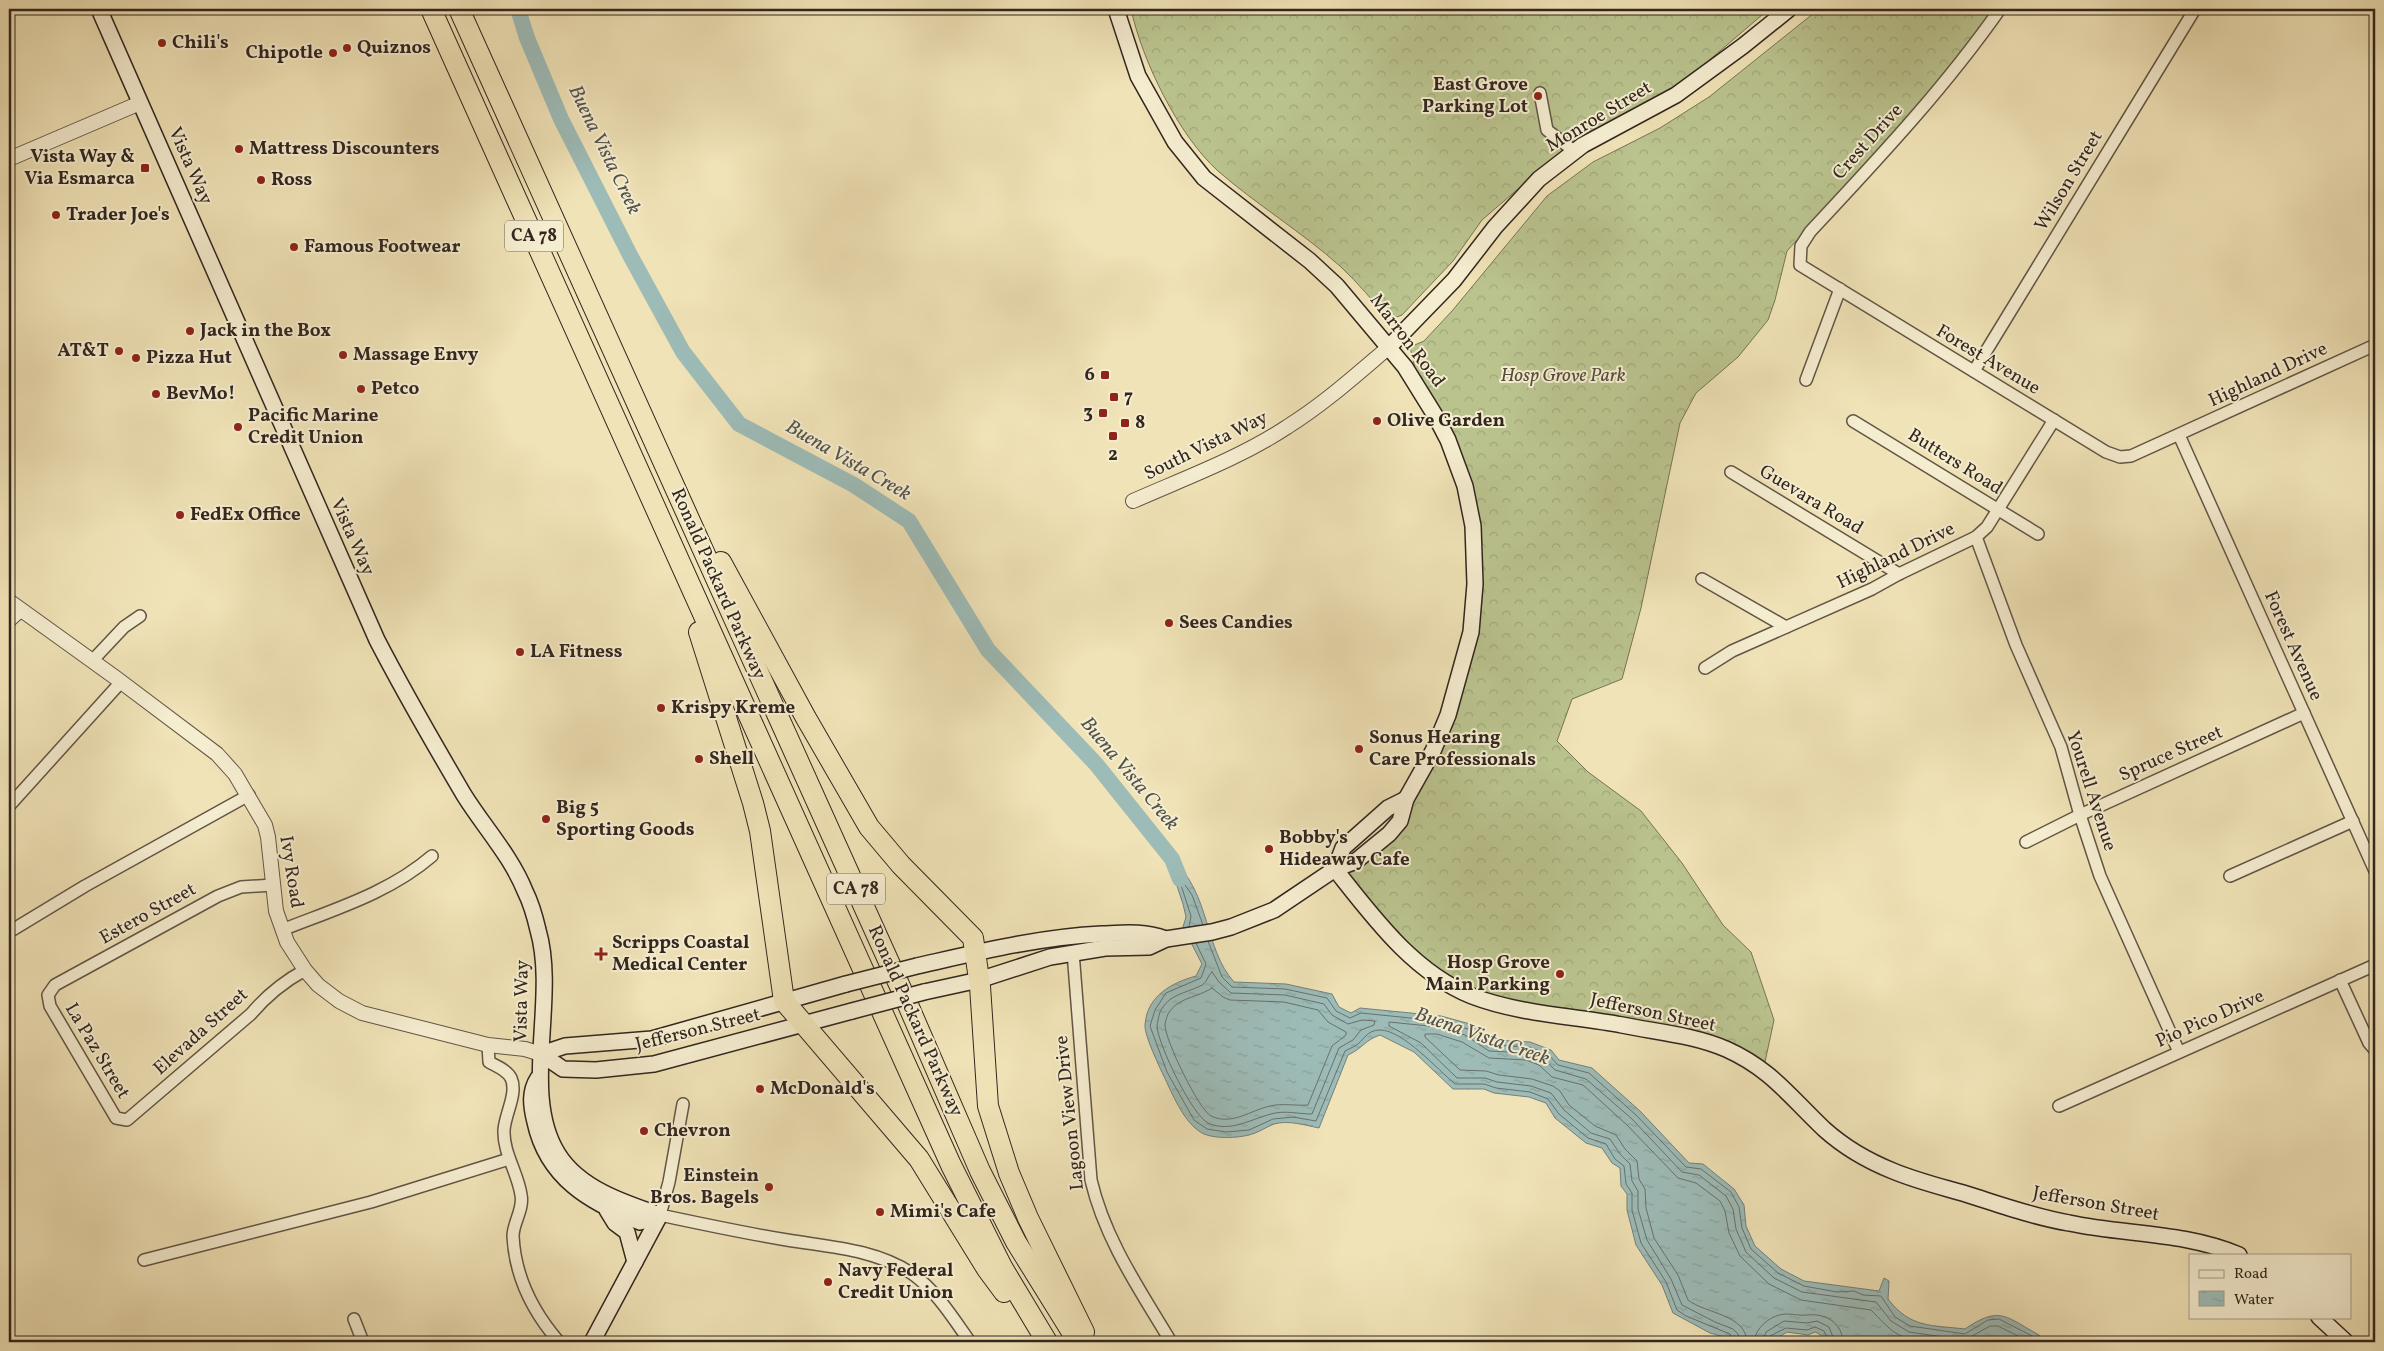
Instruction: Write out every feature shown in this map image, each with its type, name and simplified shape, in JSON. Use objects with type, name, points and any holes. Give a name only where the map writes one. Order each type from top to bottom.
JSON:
[{"type":"highway","name":"Ronald Packard Parkway","points":[[431,9],[970,1204],[1002,1267],[1047,1342]]},
{"type":"highway","name":"Ronald Packard Parkway","points":[[458,9],[899,983],[980,1172],[1016,1242],[1078,1342]]},
{"type":"highway","points":[[648,428],[852,801],[869,827],[901,865],[974,938],[988,1106],[1009,1173],[1028,1218],[1090,1342]]},
{"type":"highway","points":[[636,463],[711,665],[753,803],[760,831],[784,1001],[802,1024],[883,1114],[919,1159],[987,1269],[1042,1342]]},
{"type":"main road","name":"Vista Way","points":[[99,9],[377,640],[464,794],[508,860],[526,891],[539,932],[544,956],[546,997],[539,1076],[545,1116],[558,1154],[594,1187],[612,1197],[660,1215]]},
{"type":"main road","name":"Marron Road","points":[[1116,9],[1138,76],[1168,131],[1204,178],[1310,261],[1337,286],[1389,347],[1418,386],[1448,440],[1465,486],[1473,526],[1475,584],[1468,647],[1448,715],[1433,751],[1406,799],[1400,821],[1389,834],[1356,861],[1335,869]]},
{"type":"main road","name":"Monroe Street","points":[[1389,347],[1454,280],[1495,227],[1538,178],[1574,151],[1676,95],[1743,46],[1789,9]]},
{"type":"main road","name":"Jefferson Street","points":[[541,1054],[563,1069],[632,1067],[654,1064],[924,992],[979,980],[1050,957],[1104,948],[1149,947],[1166,939],[1231,927],[1274,910],[1335,869],[1381,927],[1409,954],[1442,980],[1472,996],[1508,1006],[1689,1038],[1725,1049],[1760,1068],[1788,1091],[1824,1128],[1843,1144],[1895,1172],[2026,1214],[2071,1224],[2195,1240],[2216,1245],[2237,1254]]},
{"type":"main road","name":"Jefferson Street","points":[[541,1054],[565,1046],[652,1039],[846,984],[1020,942],[1093,935],[1149,933],[1166,939]]},
{"type":"main road","name":"Vista Way","points":[[539,1076],[532,1091],[532,1110],[537,1134],[547,1158],[579,1190],[607,1210],[640,1222],[660,1215]]},
{"type":"main road","points":[[607,1210],[616,1223],[627,1232],[635,1262]]},
{"type":"main road","points":[[592,1342],[660,1215]]},
{"type":"main road","points":[[2320,1318],[2346,1342]]},
{"type":"street","name":"Crest Drive","points":[[1840,289],[1800,265],[1801,246],[1810,232],[1901,134],[2000,9]]},
{"type":"street","name":"Wilson Street","points":[[1974,371],[2195,9]]},
{"type":"street","points":[[1540,93],[1547,130],[1574,151]]},
{"type":"street","points":[[9,159],[140,102]]},
{"type":"street","points":[[1806,380],[1840,289]]},
{"type":"street","name":"Forest Avenue","points":[[1840,289],[2106,452],[2120,457]]},
{"type":"street","name":"Highland Drive","points":[[2120,457],[2131,456],[2179,435],[2373,344]]},
{"type":"street","name":"South Vista Way","points":[[1133,501],[1252,448],[1288,427],[1332,396],[1389,347]]},
{"type":"street","name":"Highland Drive","points":[[1705,668],[1732,652],[1872,589],[1976,537],[1987,527],[2054,420]]},
{"type":"street","name":"Butters Road","points":[[1853,421],[2038,534]]},
{"type":"street","name":"Forest Avenue","points":[[2179,435],[2375,871]]},
{"type":"street","name":"Guevara Road","points":[[1731,472],[1899,574]]},
{"type":"street","name":"Yourell Avenue","points":[[1976,537],[2016,645],[2062,747],[2080,815],[2100,876],[2179,1052]]},
{"type":"street","points":[[1702,579],[1786,627]]},
{"type":"street","points":[[9,620],[14,606]]},
{"type":"street","name":"Ivy Road","points":[[14,606],[121,682],[217,754],[236,774],[265,825],[276,910],[282,930],[287,942],[305,970],[318,985],[339,1001],[362,1014],[488,1045],[525,1049],[541,1054]]},
{"type":"street","points":[[92,661],[124,626],[140,616]]},
{"type":"street","points":[[9,806],[121,682]]},
{"type":"street","name":"Spruce Street","points":[[2026,842],[2080,815],[2304,713]]},
{"type":"street","points":[[9,932],[85,886],[249,795]]},
{"type":"street","points":[[2230,876],[2353,821]]},
{"type":"street","points":[[282,930],[372,895],[417,869],[432,856]]},
{"type":"street","name":"Estero Street","points":[[48,995],[55,985],[218,896],[242,887],[273,885]]},
{"type":"street","name":"Lagoon View Drive","points":[[1073,952],[1091,1180],[1097,1205],[1106,1228],[1124,1262],[1171,1342]]},
{"type":"street","name":"Pio Pico Drive","points":[[2059,1106],[2375,965]]},
{"type":"street","name":"Elevada Street","points":[[122,1120],[127,1120],[244,1020],[266,996],[286,980],[305,970]]},
{"type":"street","points":[[2340,980],[2370,1044],[2375,1050]]},
{"type":"street","name":"La Paz Street","points":[[48,995],[50,1006],[116,1118],[122,1120]]},
{"type":"street","points":[[488,1045],[489,1062],[510,1076],[512,1082],[511,1098],[504,1128],[509,1159],[516,1175],[522,1198],[513,1235],[520,1272],[536,1313],[559,1342]]},
{"type":"street","points":[[660,1215],[670,1182],[683,1104]]},
{"type":"street","points":[[144,1260],[371,1202],[509,1159]]},
{"type":"street","name":"Vista Way","points":[[660,1215],[734,1231],[863,1252],[888,1260],[912,1274],[932,1292],[970,1342]]},
{"type":"street","points":[[354,1319],[362,1342]]},
{"type":"green space","points":[[1131,9],[1769,9],[1665,98],[1594,133],[1555,157],[1482,220],[1453,261],[1402,315],[1389,320],[1341,267],[1218,171],[1203,156],[1189,138],[1164,96],[1144,51]]},
{"type":"green space","name":"Hosp Grove Park","points":[[1819,9],[1831,9],[1841,12],[1849,9],[1870,9],[1883,15],[1888,9],[1995,9],[1907,119],[1787,251],[1768,320],[1738,357],[1696,393],[1680,423],[1641,608],[1622,679],[1572,699],[1557,741],[1588,772],[1641,811],[1682,863],[1723,925],[1751,952],[1774,1020],[1765,1062],[1728,1043],[1506,1001],[1465,987],[1435,968],[1406,946],[1342,870],[1398,818],[1466,673],[1475,519],[1417,377],[1410,347],[1424,341],[1452,311],[1547,196],[1593,162],[1660,128],[1709,97]]},
{"type":"water","points":[[1172,859],[1185,873],[1194,888],[1217,954],[1224,969],[1234,982],[1286,984],[1332,994],[1339,1007],[1351,1013],[1360,1008],[1441,1016],[1470,1024],[1493,1040],[1530,1042],[1551,1050],[1559,1060],[1592,1068],[1640,1111],[1689,1163],[1703,1164],[1734,1189],[1744,1205],[1746,1226],[1755,1246],[1781,1269],[1804,1281],[1879,1291],[1884,1278],[1889,1281],[1888,1299],[1896,1308],[1913,1320],[1931,1325],[1965,1329],[1987,1317],[2003,1316],[2039,1335],[2044,1340],[2054,1338],[2055,1342],[1823,1342],[1821,1335],[1815,1332],[1808,1335],[1787,1332],[1771,1342],[1729,1342],[1728,1338],[1710,1333],[1673,1313],[1662,1285],[1636,1245],[1627,1210],[1627,1194],[1621,1186],[1620,1168],[1612,1163],[1602,1148],[1586,1143],[1555,1118],[1546,1103],[1529,1097],[1494,1093],[1484,1089],[1453,1089],[1414,1052],[1380,1035],[1348,1055],[1319,1128],[1296,1123],[1285,1123],[1274,1124],[1252,1134],[1239,1137],[1220,1137],[1204,1134],[1192,1125],[1178,1106],[1154,1055],[1145,1030],[1147,1015],[1155,999],[1169,987],[1196,976],[1202,964],[1183,927],[1186,917],[1170,865]]},
{"type":"waterway","name":"Buena Vista Creek","points":[[518,9],[527,38],[561,119],[631,257],[683,352],[739,424],[854,485],[909,521],[988,650],[1096,764],[1172,859],[1180,879]]},
{"type":"place","name":"Chili's","points":[[162,43]]},
{"type":"place","name":"Quiznos","points":[[347,48]]},
{"type":"place","name":"Chipotle","points":[[333,53]]},
{"type":"place","name":"East Grove Parking Lot","points":[[1538,96]]},
{"type":"place","name":"Mattress Discounters","points":[[239,149]]},
{"type":"place","name":"Vista Way & Via Esmarca","points":[[145,168]]},
{"type":"place","name":"Ross","points":[[261,180]]},
{"type":"place","name":"Trader Joe's","points":[[56,215]]},
{"type":"place","name":"Famous Footwear","points":[[294,247]]},
{"type":"place","name":"Jack in the Box","points":[[190,331]]},
{"type":"place","name":"AT&T","points":[[119,351]]},
{"type":"place","name":"Massage Envy","points":[[343,355]]},
{"type":"place","name":"Pizza Hut","points":[[136,358]]},
{"type":"place","name":"6","points":[[1105,375]]},
{"type":"place","name":"Petco","points":[[361,389]]},
{"type":"place","name":"BevMo!","points":[[156,394]]},
{"type":"place","name":"7","points":[[1114,397]]},
{"type":"place","name":"3","points":[[1103,413]]},
{"type":"place","name":"Olive Garden","points":[[1377,421]]},
{"type":"place","name":"8","points":[[1125,423]]},
{"type":"place","name":"Pacific Marine Credit Union","points":[[238,427]]},
{"type":"place","name":"2","points":[[1113,436]]},
{"type":"place","name":"FedEx Office","points":[[180,515]]},
{"type":"place","name":"Sees Candies","points":[[1169,623]]},
{"type":"place","name":"LA Fitness","points":[[520,652]]},
{"type":"place","name":"Krispy Kreme","points":[[661,708]]},
{"type":"place","name":"Sonus Hearing Care Professionals","points":[[1359,749]]},
{"type":"place","name":"Shell","points":[[699,759]]},
{"type":"place","name":"Big 5 Sporting Goods","points":[[546,819]]},
{"type":"place","name":"Bobby's Hideaway Cafe","points":[[1269,849]]},
{"type":"place","name":"Scripps Coastal Medical Center","points":[[601,954]]},
{"type":"place","name":"Hosp Grove Main Parking","points":[[1560,974]]},
{"type":"place","name":"McDonald's","points":[[760,1089]]},
{"type":"place","name":"Chevron","points":[[644,1131]]},
{"type":"place","name":"Einstein Bros. Bagels","points":[[769,1187]]},
{"type":"place","name":"Mimi's Cafe","points":[[880,1212]]},
{"type":"place","name":"Navy Federal Credit Union","points":[[828,1282]]}]
